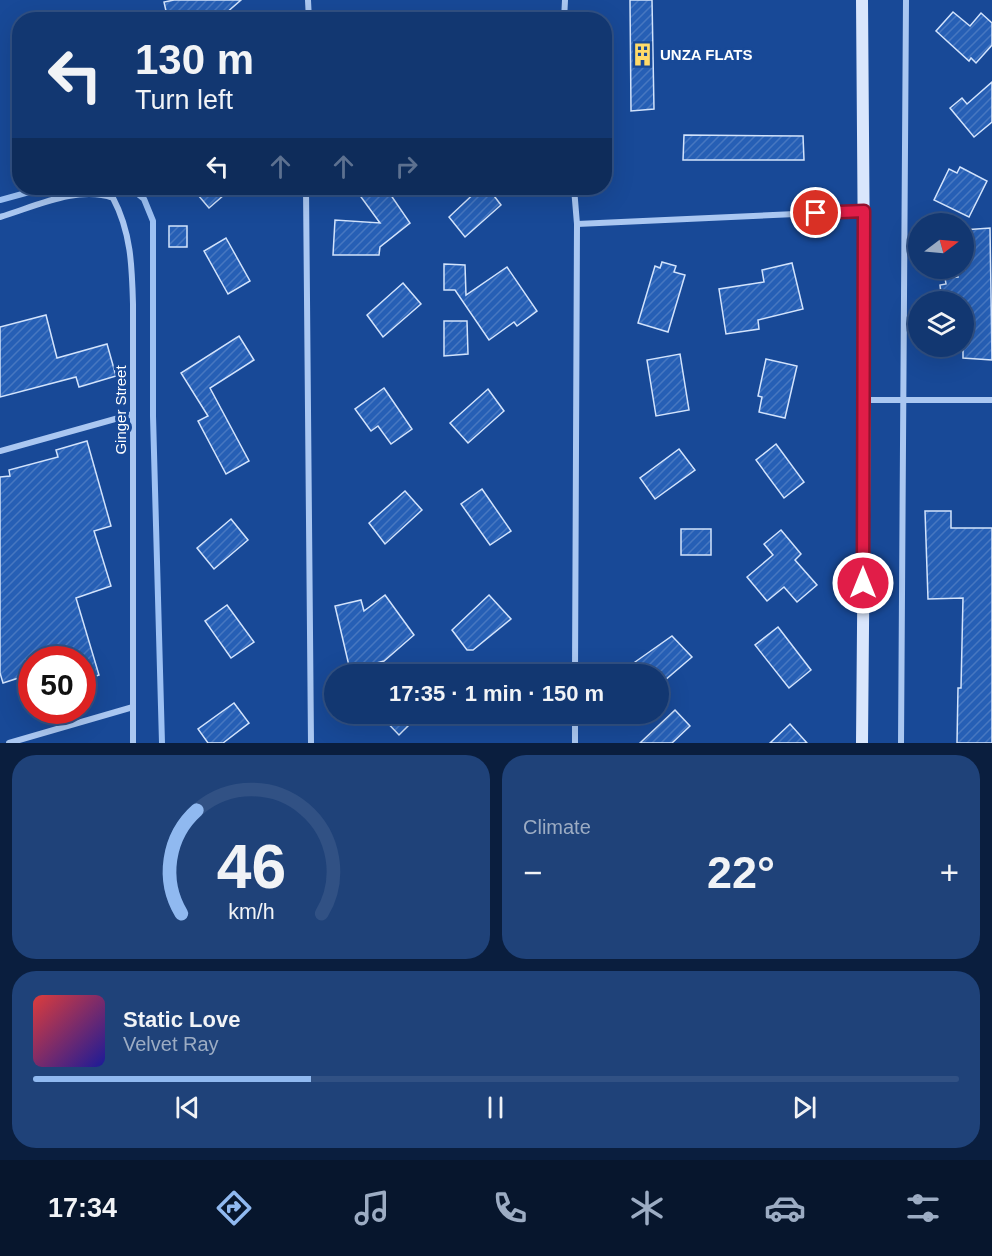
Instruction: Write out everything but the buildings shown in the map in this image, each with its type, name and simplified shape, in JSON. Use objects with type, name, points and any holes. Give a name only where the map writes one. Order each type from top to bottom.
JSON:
[{"type":"main road","points":[[862,0],[865,400],[862,743]]},
{"type":"street","points":[[902,743],[902,399],[906,0]]},
{"type":"street","name":"Ginger Street","points":[[0,217],[74,195]]},
{"type":"street","name":"Ginger Street","points":[[106,195],[113,198],[122,215],[131,249],[133,743]]},
{"type":"street","points":[[306,195],[311,743]]},
{"type":"street","points":[[575,195],[577,224],[575,664]]},
{"type":"street","points":[[577,224],[864,211]]},
{"type":"street","points":[[865,400],[992,400]]},
{"type":"street","points":[[0,451],[133,414]]},
{"type":"street","points":[[9,743],[133,707]]},
{"type":"street","points":[[575,724],[575,743]]},
{"type":"waterway","points":[[0,200],[18,195]]},
{"type":"waterway","points":[[139,195],[144,199],[153,221],[153,416],[162,743]]},
{"type":"place","name":"UNZA FLATS","points":[[642,55]]},
{"type":"route","points":[[816,213],[864,211],[863,583]]}]
